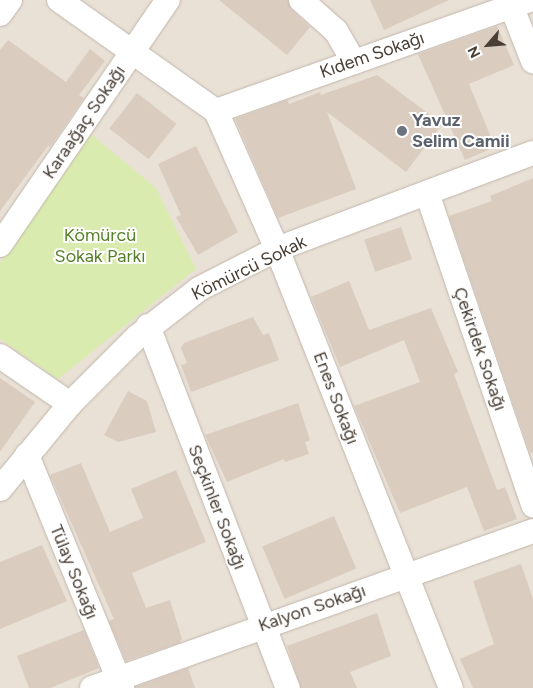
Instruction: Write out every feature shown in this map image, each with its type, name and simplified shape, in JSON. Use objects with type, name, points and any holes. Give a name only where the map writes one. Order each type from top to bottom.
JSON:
[{"type":"street","points":[[0,14],[10,0]]},
{"type":"street","points":[[59,0],[131,54],[216,111]]},
{"type":"street","name":"Karaağaç Sokağı","points":[[0,246],[168,0]]},
{"type":"street","points":[[301,0],[336,32],[354,62]]},
{"type":"street","points":[[517,2],[533,61]]},
{"type":"street","name":"Kıdem Sokağı","points":[[216,111],[517,2]]},
{"type":"street","name":"Enes Sokağı","points":[[216,111],[277,249],[452,688]]},
{"type":"street","name":"Kömürcü Sokak","points":[[0,489],[70,404],[148,326],[199,289],[277,249],[533,153]]},
{"type":"street","name":"Çekirdek Sokağı","points":[[427,193],[533,505]]},
{"type":"street","name":"Seçkinler Sokağı","points":[[148,326],[262,626],[288,688]]},
{"type":"street","points":[[0,356],[70,404]]},
{"type":"street","name":"Tülay Sokağı","points":[[27,455],[120,683]]},
{"type":"street","name":"Kalyon Sokağı","points":[[92,688],[120,683],[262,626],[533,531]]},
{"type":"shaded area","points":[[0,0],[533,0],[533,688],[0,688]]},
{"type":"green space","name":"Kömürcü Sokak Parkı","points":[[86,130],[156,188],[196,269],[58,379],[0,339],[0,263]]},
{"type":"building","points":[[219,0],[288,0],[292,10],[310,27],[287,55]]},
{"type":"building","points":[[370,0],[449,0],[384,30]]},
{"type":"building","points":[[497,26],[514,65],[469,84],[495,147],[465,160],[418,54]]},
{"type":"building","points":[[8,40],[66,82],[90,49],[105,61],[79,95],[84,98],[50,147],[48,146],[0,211],[0,50]]},
{"type":"building","points":[[377,75],[442,124],[406,172],[327,112],[356,189],[278,218],[235,119],[287,100],[289,104],[320,92],[321,95]]},
{"type":"building","points":[[137,93],[176,124],[149,159],[109,128]]},
{"type":"building","points":[[196,146],[238,232],[198,255],[176,217],[181,215],[158,164]]},
{"type":"building","points":[[533,178],[533,453],[530,453],[449,216],[492,201],[490,196]]},
{"type":"building","points":[[401,227],[412,259],[375,272],[364,240]]},
{"type":"building","points":[[349,281],[369,330],[431,308],[458,372],[454,374],[497,490],[505,487],[517,519],[484,531],[467,487],[400,513],[354,406],[420,382],[404,340],[340,367],[311,297]]},
{"type":"building","points":[[253,317],[263,335],[269,333],[279,360],[191,392],[181,365],[187,363],[181,348],[184,343]]},
{"type":"building","points":[[0,378],[35,402],[0,452]]},
{"type":"building","points":[[128,391],[147,401],[156,432],[118,442],[104,435]]},
{"type":"building","points":[[298,403],[310,440],[305,442],[309,454],[285,462],[284,459],[227,482],[205,435]]},
{"type":"building","points":[[81,463],[110,532],[143,518],[131,489],[176,470],[206,542],[132,573],[146,608],[170,600],[182,639],[179,643],[126,661],[109,621],[114,619],[50,475]]},
{"type":"building","points":[[334,516],[356,568],[284,599],[262,546]]},
{"type":"building","points":[[42,545],[67,601],[0,629],[0,562]]},
{"type":"building","points":[[521,564],[533,599],[533,688],[473,688],[460,659],[494,644],[473,581]]},
{"type":"building","points":[[377,613],[391,656],[350,672],[357,688],[301,688],[287,646]]},
{"type":"building","points":[[84,630],[99,668],[50,688],[29,688],[17,656]]},
{"type":"building","points":[[188,668],[195,688],[135,688],[135,687]]},
{"type":"place","name":"Yavuz Selim Camii","points":[[402,131]]}]
